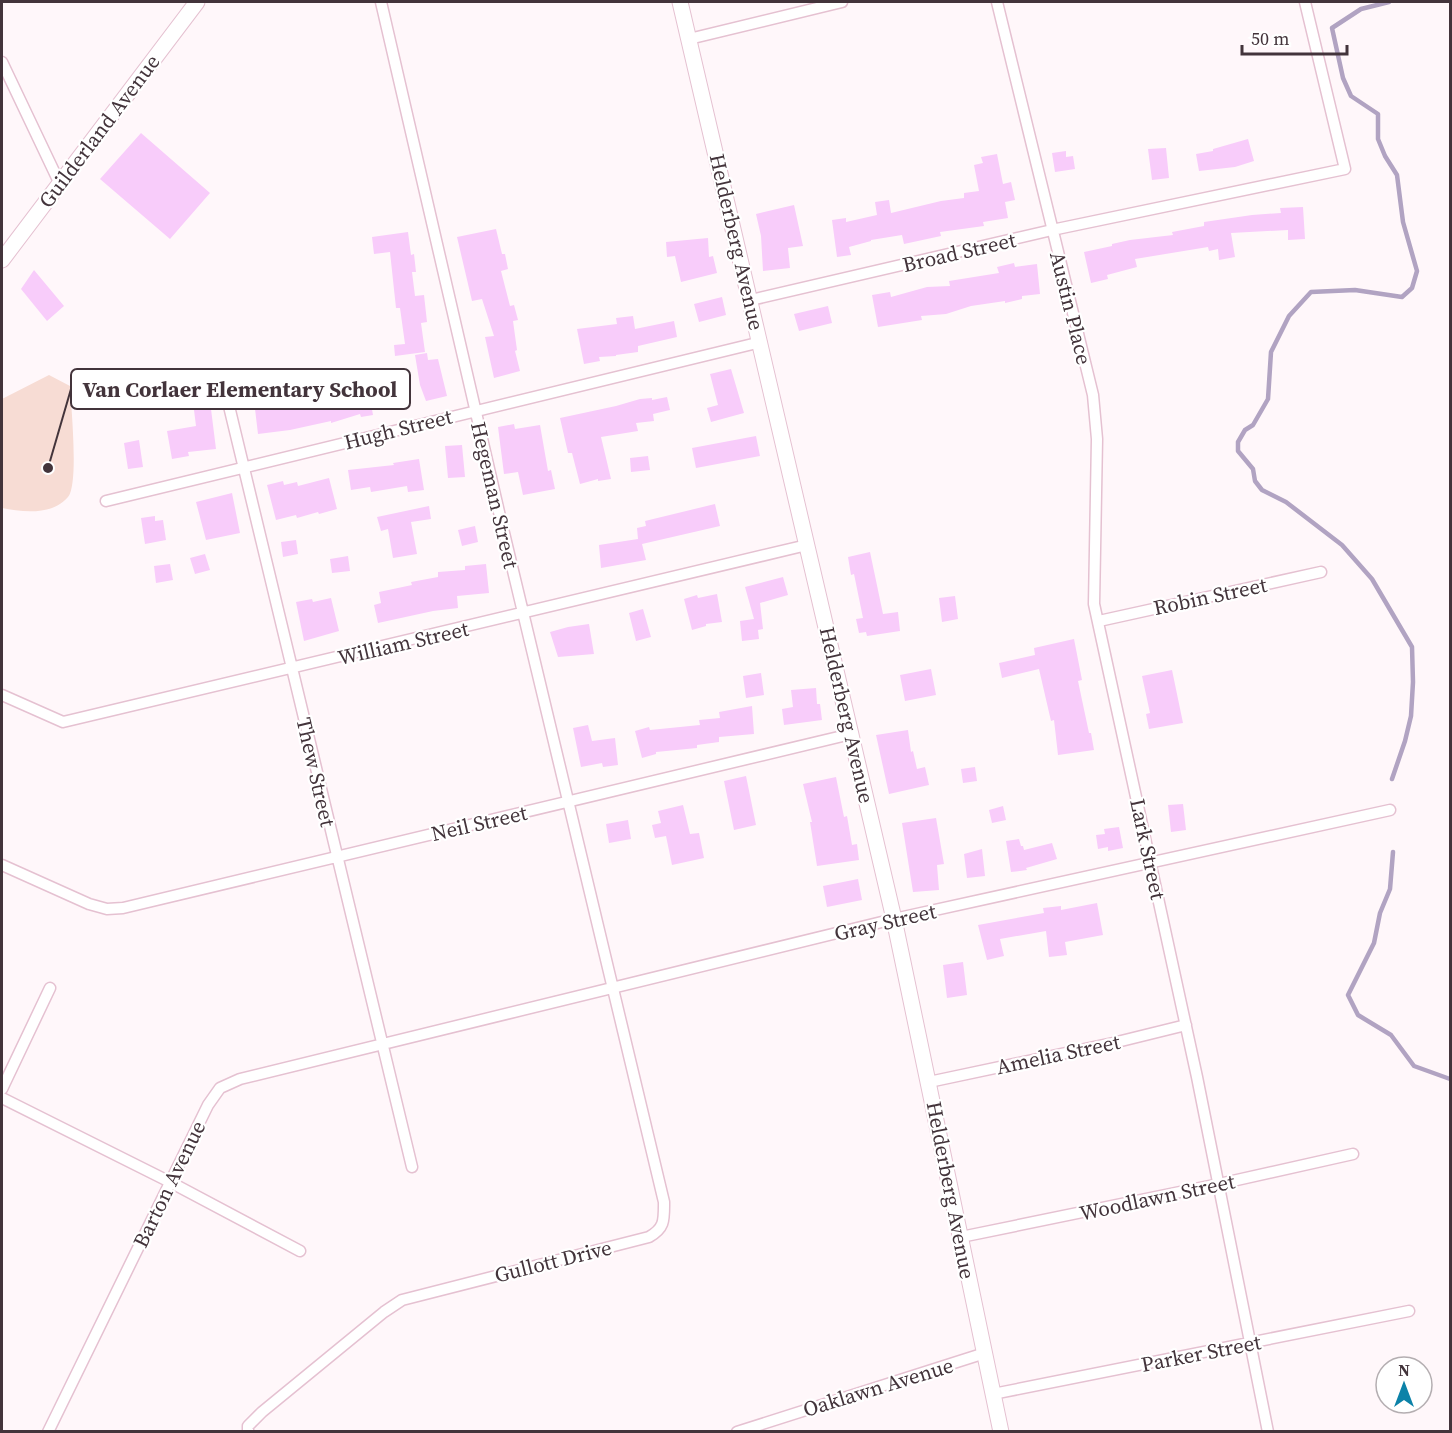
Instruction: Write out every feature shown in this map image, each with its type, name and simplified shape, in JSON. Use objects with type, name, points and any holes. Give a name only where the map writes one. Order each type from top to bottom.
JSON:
[{"type":"street","name":"Guilderland Avenue","points":[[2,260],[197,2]]},
{"type":"street","name":"Hegeman Street","points":[[381,2],[613,988]]},
{"type":"street","name":"Helderberg Avenue","points":[[680,2],[894,919],[1001,1431]]},
{"type":"street","points":[[689,39],[842,2]]},
{"type":"street","name":"Austin Place","points":[[997,2],[1093,395],[1097,439],[1094,604],[1099,621]]},
{"type":"street","name":"Broad Street","points":[[751,300],[1052,230],[1344,169],[1305,2]]},
{"type":"street","points":[[2,62],[59,182]]},
{"type":"street","name":"Hugh Street","points":[[106,501],[761,342]]},
{"type":"street","name":"Thew Street","points":[[222,377],[412,1167]]},
{"type":"street","name":"William Street","points":[[2,695],[63,722],[807,545]]},
{"type":"street","name":"Robin Street","points":[[1099,621],[1320,572]]},
{"type":"street","name":"Lark Street","points":[[1099,621],[1197,1077],[1268,1431]]},
{"type":"street","name":"Neil Street","points":[[2,866],[89,904],[107,909],[123,908],[851,734]]},
{"type":"street","name":"Gray Street","points":[[381,1044],[894,919],[1390,810]]},
{"type":"street","points":[[2,1089],[50,988]]},
{"type":"street","name":"Gullott Drive","points":[[248,1431],[249,1426],[262,1412],[384,1312],[402,1300],[649,1237],[659,1231],[664,1219],[664,1202],[613,988]]},
{"type":"street","name":"Amelia Street","points":[[929,1082],[1186,1025]]},
{"type":"street","name":"Barton Avenue","points":[[48,1431],[208,1106],[220,1088],[240,1079],[381,1044]]},
{"type":"street","points":[[2,1098],[170,1182],[300,1251]]},
{"type":"street","name":"Woodlawn Street","points":[[961,1237],[1353,1154]]},
{"type":"street","name":"Parker Street","points":[[993,1394],[1409,1311]]},
{"type":"street","name":"Oaklawn Avenue","points":[[737,1431],[985,1353]]},
{"type":"shaded area","points":[[49,375],[70,386],[74,461],[71,489],[68,497],[61,503],[45,510],[18,511],[2,508],[2,399]]},
{"type":"building","points":[[141,133],[210,193],[170,239],[100,179]]},
{"type":"building","points":[[1248,139],[1254,161],[1235,167],[1199,171],[1196,154],[1213,151],[1213,149]]},
{"type":"building","points":[[1166,148],[1169,178],[1152,180],[1148,149]]},
{"type":"building","points":[[1066,151],[1066,157],[1073,156],[1075,169],[1055,172],[1052,153]]},
{"type":"building","points":[[997,154],[1003,184],[1011,182],[1015,200],[1005,202],[1008,218],[983,222],[984,226],[940,232],[941,236],[904,244],[902,235],[871,240],[849,247],[851,255],[837,257],[832,220],[846,218],[846,222],[877,215],[875,202],[889,200],[891,213],[964,198],[964,193],[979,191],[974,165],[983,163],[981,157]]},
{"type":"building","points":[[794,205],[803,246],[788,248],[790,268],[763,271],[761,236],[756,214]]},
{"type":"building","points":[[1303,207],[1305,239],[1288,240],[1288,230],[1231,233],[1235,257],[1219,260],[1218,249],[1209,251],[1208,247],[1135,259],[1137,267],[1107,275],[1108,279],[1091,283],[1084,252],[1130,240],[1173,235],[1172,232],[1204,226],[1204,222],[1281,213],[1280,208]]},
{"type":"building","points":[[496,229],[508,269],[501,271],[510,306],[514,305],[518,320],[513,321],[517,350],[515,351],[520,371],[494,378],[485,337],[494,336],[482,299],[472,301],[457,237]]},
{"type":"building","points":[[408,232],[416,272],[412,272],[415,296],[424,295],[427,322],[421,323],[425,352],[395,356],[394,345],[405,344],[400,308],[396,308],[390,252],[374,254],[372,237]]},
{"type":"building","points":[[708,238],[709,257],[713,256],[717,273],[681,282],[675,256],[667,257],[666,242]]},
{"type":"building","points":[[1014,263],[1015,267],[1037,264],[1040,294],[1022,296],[1022,299],[1005,303],[1005,301],[971,306],[946,314],[921,316],[922,320],[878,327],[872,295],[890,292],[891,297],[927,287],[950,286],[949,281],[999,273],[997,267]]},
{"type":"building","points":[[34,270],[64,306],[47,321],[21,289]]},
{"type":"building","points":[[722,297],[726,315],[699,322],[694,304]]},
{"type":"building","points":[[828,306],[832,323],[799,331],[794,314]]},
{"type":"building","points":[[633,316],[635,329],[674,321],[677,337],[638,346],[638,352],[599,357],[600,361],[584,364],[577,329],[617,324],[616,318]]},
{"type":"building","points":[[427,353],[428,360],[438,359],[447,396],[426,401],[420,385],[415,355]]},
{"type":"building","points":[[731,369],[744,413],[711,422],[707,408],[718,405],[710,374]]},
{"type":"building","points":[[381,380],[386,393],[370,398],[373,415],[361,417],[360,414],[331,423],[331,421],[258,434],[255,409],[280,406],[279,402],[294,398],[296,408],[355,391],[354,387]]},
{"type":"building","points":[[667,397],[670,410],[653,414],[654,421],[636,423],[638,431],[601,437],[611,479],[598,481],[598,479],[580,484],[572,453],[568,453],[560,418],[640,399],[652,398],[652,400]]},
{"type":"building","points":[[211,409],[216,449],[188,452],[189,456],[172,459],[167,431],[196,426],[194,410]]},
{"type":"building","points":[[514,424],[515,429],[540,425],[548,471],[551,470],[555,489],[523,495],[518,472],[504,474],[498,427]]},
{"type":"building","points":[[756,436],[760,456],[696,468],[692,448]]},
{"type":"building","points":[[139,440],[143,467],[128,469],[124,443]]},
{"type":"building","points":[[462,445],[465,477],[448,478],[445,446]]},
{"type":"building","points":[[648,456],[650,470],[631,472],[630,458]]},
{"type":"building","points":[[419,459],[424,490],[408,492],[407,486],[371,492],[370,487],[351,490],[348,470],[394,465],[393,463]]},
{"type":"building","points":[[329,478],[337,509],[276,520],[267,485],[283,481],[284,485],[297,482],[298,486]]},
{"type":"building","points":[[232,493],[240,533],[206,540],[196,502]]},
{"type":"building","points":[[715,504],[720,526],[642,544],[646,560],[601,568],[599,545],[638,539],[637,528],[646,526],[645,521]]},
{"type":"building","points":[[429,506],[431,519],[411,522],[417,554],[393,558],[388,529],[381,531],[377,517]]},
{"type":"building","points":[[155,516],[155,521],[163,520],[166,540],[145,544],[141,518]]},
{"type":"building","points":[[475,526],[478,542],[462,546],[458,530]]},
{"type":"building","points":[[296,540],[298,554],[283,557],[281,542]]},
{"type":"building","points":[[870,552],[883,614],[898,612],[900,631],[867,636],[866,632],[859,633],[856,619],[863,618],[848,557]]},
{"type":"building","points":[[205,554],[210,570],[195,574],[190,558]]},
{"type":"building","points":[[348,556],[350,571],[332,573],[330,559]]},
{"type":"building","points":[[170,564],[173,580],[156,583],[154,566]]},
{"type":"building","points":[[486,564],[489,593],[457,596],[458,608],[378,623],[374,605],[381,603],[379,592],[412,585],[411,582],[438,577],[438,572],[465,570],[465,566]]},
{"type":"building","points":[[783,577],[788,595],[760,603],[763,629],[758,630],[759,639],[742,641],[740,621],[754,619],[745,587]]},
{"type":"building","points":[[717,594],[722,622],[706,624],[706,626],[692,630],[684,599],[697,595],[698,598]]},
{"type":"building","points":[[955,596],[958,619],[942,622],[939,598]]},
{"type":"building","points":[[331,598],[339,631],[304,641],[296,602],[312,599],[313,602]]},
{"type":"building","points":[[643,609],[651,637],[636,641],[629,613]]},
{"type":"building","points":[[589,624],[594,654],[558,657],[550,632]]},
{"type":"building","points":[[1074,639],[1082,680],[1078,681],[1094,750],[1058,755],[1054,720],[1051,721],[1039,669],[1002,678],[999,663],[1035,655],[1034,648]]},
{"type":"building","points":[[931,669],[936,695],[905,701],[900,675]]},
{"type":"building","points":[[1172,670],[1183,723],[1149,729],[1146,714],[1150,713],[1142,676]]},
{"type":"building","points":[[761,673],[764,695],[746,698],[743,676]]},
{"type":"building","points":[[816,688],[817,704],[820,704],[822,720],[784,725],[782,709],[793,707],[791,690]]},
{"type":"building","points":[[752,706],[754,734],[719,737],[719,742],[697,745],[697,748],[656,752],[656,754],[642,758],[635,731],[649,727],[650,730],[700,725],[699,720],[720,718],[719,712]]},
{"type":"building","points":[[588,725],[592,741],[615,738],[618,765],[603,767],[602,763],[581,767],[573,728]]},
{"type":"building","points":[[908,730],[911,752],[913,751],[917,769],[925,767],[929,785],[889,794],[876,735]]},
{"type":"building","points":[[975,767],[977,781],[963,783],[961,769]]},
{"type":"building","points":[[746,776],[756,825],[734,830],[724,781]]},
{"type":"building","points":[[836,777],[844,817],[847,816],[852,845],[857,844],[859,860],[817,866],[810,822],[812,822],[803,784]]},
{"type":"building","points":[[1183,804],[1186,830],[1171,832],[1168,805]]},
{"type":"building","points":[[683,805],[690,834],[699,833],[704,858],[672,865],[666,836],[655,838],[652,825],[661,823],[658,811]]},
{"type":"building","points":[[1003,806],[1006,820],[992,823],[989,810]]},
{"type":"building","points":[[936,818],[944,864],[937,865],[939,890],[913,892],[902,823]]},
{"type":"building","points":[[628,820],[631,839],[609,843],[606,824]]},
{"type":"building","points":[[1119,827],[1123,848],[1108,851],[1108,847],[1098,849],[1096,835],[1105,834],[1104,829]]},
{"type":"building","points":[[1019,839],[1024,850],[1052,843],[1057,859],[1026,868],[1027,870],[1011,872],[1006,841]]},
{"type":"building","points":[[982,849],[985,876],[967,878],[964,854]]},
{"type":"building","points":[[858,879],[862,900],[827,907],[823,886]]},
{"type":"building","points":[[1097,903],[1103,935],[1065,942],[1067,955],[1049,957],[1046,931],[1000,939],[1004,956],[987,960],[978,925],[1044,913],[1043,908],[1061,906],[1061,910]]},
{"type":"building","points":[[963,962],[967,995],[947,998],[943,965]]},
{"type":"waterway","points":[[1389,2],[1361,9],[1332,28],[1343,78],[1351,96],[1378,114],[1378,139],[1397,175],[1403,222],[1417,271],[1412,288],[1402,297],[1355,290],[1311,292],[1289,316],[1271,352],[1268,399],[1253,425],[1245,430],[1238,442],[1238,451],[1253,469],[1255,481],[1262,490],[1286,502],[1342,545],[1372,579],[1412,647],[1411,716],[1392,779]]},
{"type":"waterway","points":[[1393,852],[1390,889],[1380,913],[1374,943],[1348,995],[1358,1015],[1391,1035],[1414,1066],[1450,1079]]},
{"type":"place","name":"Van Corlaer Elementary School","points":[[48,468]]}]
